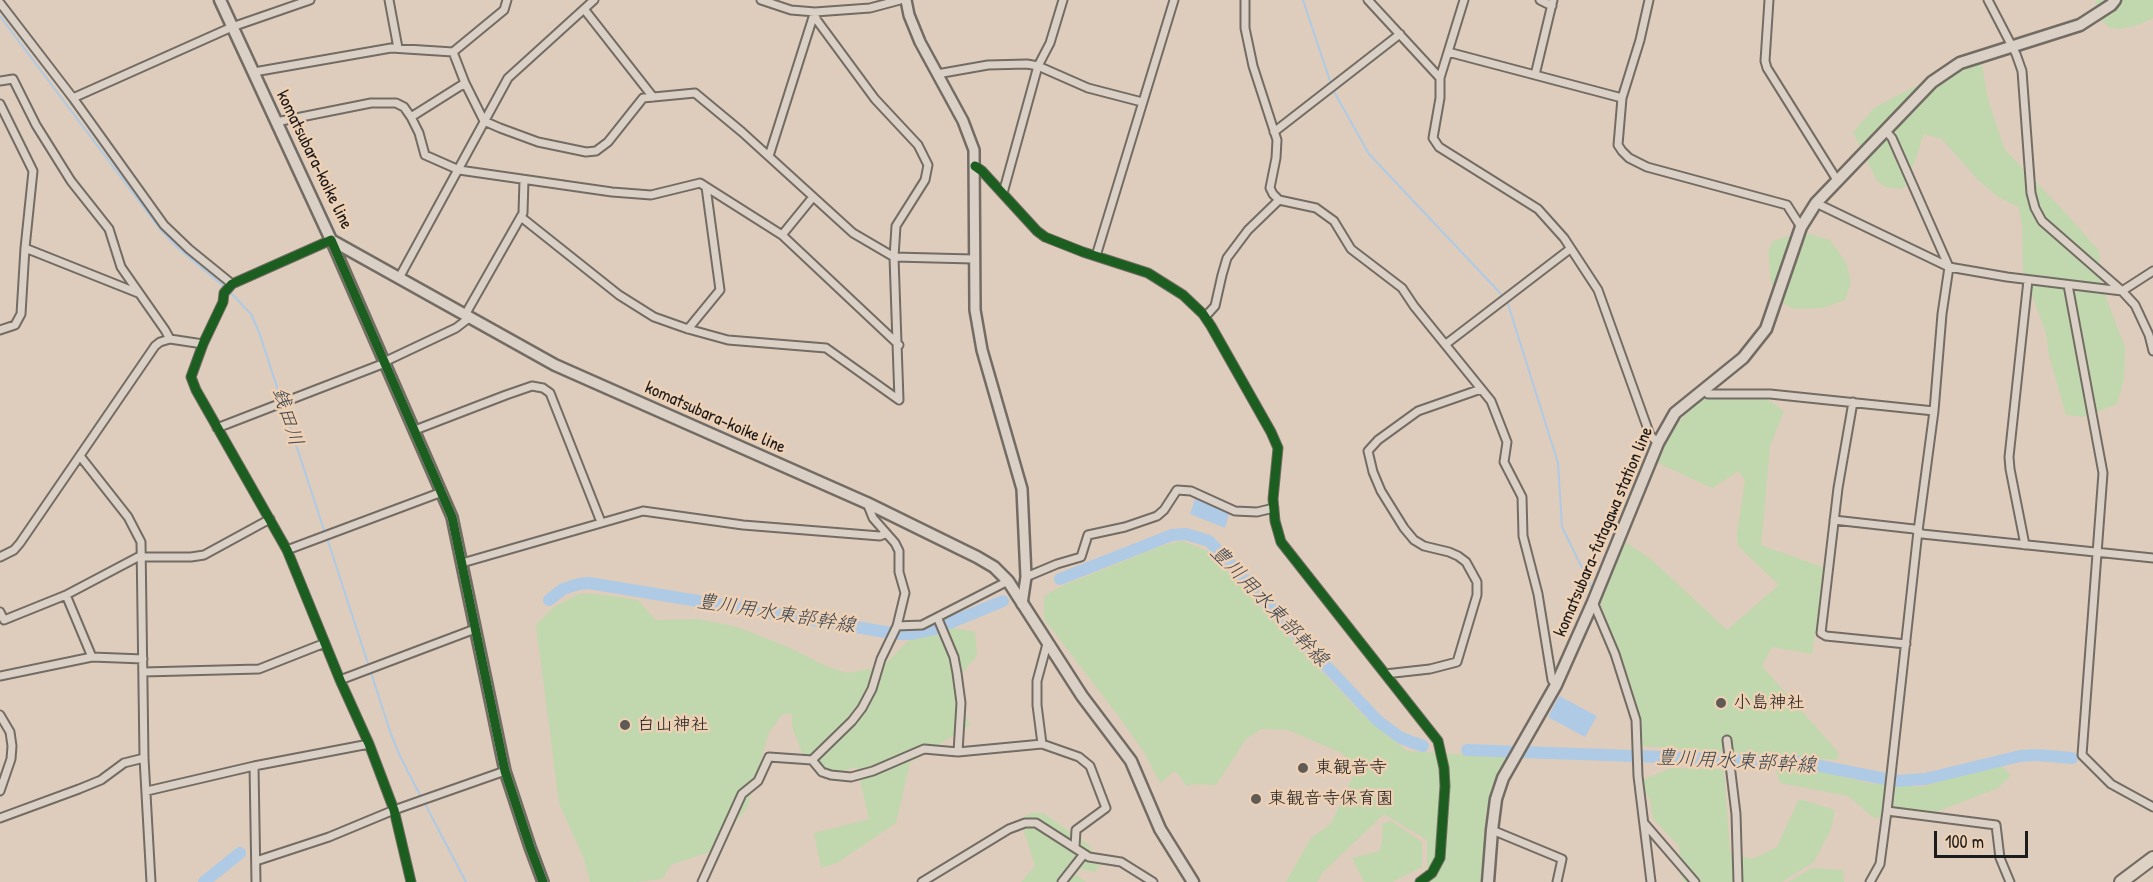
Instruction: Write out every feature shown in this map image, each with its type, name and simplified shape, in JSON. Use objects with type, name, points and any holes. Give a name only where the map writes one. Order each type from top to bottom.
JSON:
[{"type":"highway","points":[[2121,882],[2153,858]]},
{"type":"main road","name":"komatsubara-koike line","points":[[220,0],[331,240],[555,366],[867,503],[994,567],[1008,581],[1082,696],[1131,761],[1160,829],[1193,882]]},
{"type":"main road","name":"komatsubara-futagawa station line","points":[[1488,882],[1492,830],[1503,778],[1556,685],[1593,602],[1658,443],[1675,413],[1743,358],[1766,329],[1801,227],[1816,203],[1932,82],[1960,63],[2080,25],[2111,2]]},
{"type":"street","points":[[73,98],[232,27],[310,0]]},
{"type":"street","points":[[390,0],[398,48]]},
{"type":"street","points":[[254,72],[398,48],[453,52],[504,10],[507,0]]},
{"type":"street","points":[[399,278],[508,78],[514,70],[594,0]]},
{"type":"street","points":[[761,0],[791,10],[815,12],[870,8],[900,0]]},
{"type":"street","points":[[906,0],[909,15],[920,42],[963,121],[974,150],[975,310],[982,350],[1022,489],[1026,577],[1022,604]]},
{"type":"street","points":[[1003,193],[1038,66],[1050,43],[1063,0]]},
{"type":"street","points":[[1096,256],[1174,0]]},
{"type":"street","points":[[1245,0],[1245,28],[1253,66],[1277,140],[1270,188],[1273,194],[1280,200],[1306,204],[1326,214],[1340,228],[1351,249],[1402,288],[1491,401],[1507,442],[1504,462],[1522,497],[1523,536],[1538,594],[1552,681],[1556,685]]},
{"type":"street","points":[[1368,0],[1440,78]]},
{"type":"street","points":[[1464,0],[1440,78],[1440,98],[1433,138],[1439,147],[1538,209],[1564,238],[1598,290],[1650,435],[1658,443]]},
{"type":"street","points":[[1535,75],[1553,3],[1539,0]]},
{"type":"street","points":[[1649,0],[1640,40],[1622,98],[1618,145],[1629,158],[1647,167],[1777,200],[1787,205],[1801,227]]},
{"type":"street","points":[[1769,0],[1765,61],[1767,68],[1837,180]]},
{"type":"street","points":[[1988,0],[2013,47],[2022,71],[2031,193],[2035,208],[2042,221],[2135,305],[2149,335],[2153,351]]},
{"type":"street","points":[[0,3],[73,98],[164,225],[232,284]]},
{"type":"street","points":[[584,9],[653,97]]},
{"type":"street","points":[[769,156],[815,12]]},
{"type":"street","points":[[521,217],[619,295],[654,317],[728,340],[826,348],[899,400],[894,257],[896,226],[925,180],[928,165],[918,145],[875,99],[816,19],[815,12]]},
{"type":"street","points":[[1274,132],[1400,34]]},
{"type":"street","points":[[453,52],[484,121],[538,142],[586,152],[596,151],[608,142],[643,98],[695,93],[769,156],[853,233],[894,257],[973,259]]},
{"type":"street","points":[[1448,52],[1622,98]]},
{"type":"street","points":[[937,74],[988,65],[1027,64],[1038,66],[1088,88],[1142,102]]},
{"type":"street","points":[[0,81],[13,79],[36,125],[71,181],[109,229],[121,267],[170,339]]},
{"type":"street","points":[[411,117],[465,83]]},
{"type":"street","points":[[276,122],[381,102],[396,103],[404,107],[411,117],[419,133],[425,155],[459,170],[612,192],[651,195],[700,183],[782,235],[898,345]]},
{"type":"street","points":[[0,104],[33,171],[21,314],[15,326],[0,330]]},
{"type":"street","points":[[1870,882],[1880,864],[1890,792],[1918,531],[1934,411],[1948,267],[1892,138],[1885,130]]},
{"type":"street","points":[[975,166],[1037,231],[1054,241],[1148,273],[1166,282],[1205,317],[1278,448],[1274,508],[1278,534],[1284,546],[1435,734],[1442,752],[1445,786],[1440,858],[1432,873],[1420,882]]},
{"type":"street","points":[[217,428],[384,363],[456,328],[467,316],[523,213],[524,180]]},
{"type":"street","points":[[688,329],[720,290],[706,187]]},
{"type":"street","points":[[782,235],[813,197]]},
{"type":"street","points":[[1205,317],[1215,306],[1227,258],[1248,230],[1280,200]]},
{"type":"street","points":[[1816,203],[1948,267],[2122,291],[2153,271]]},
{"type":"street","points":[[411,882],[393,810],[369,744],[287,550],[217,428],[191,377],[203,344],[223,302],[224,293],[232,284],[331,240],[452,517],[505,771],[543,882]]},
{"type":"street","points":[[25,248],[138,293]]},
{"type":"street","points":[[1446,344],[1570,249]]},
{"type":"street","points":[[2025,545],[2009,457],[2028,279]]},
{"type":"street","points":[[2068,285],[2103,473],[2095,553],[2082,755],[2111,784],[2153,807]]},
{"type":"street","points":[[0,558],[14,550],[20,543],[152,350],[160,342],[170,339],[203,344]]},
{"type":"street","points":[[415,430],[532,386],[543,388],[550,393],[601,522]]},
{"type":"street","points":[[1385,674],[1430,669],[1457,662],[1477,595],[1477,582],[1466,562],[1449,552],[1424,546],[1414,540],[1404,528],[1381,491],[1368,451],[1378,440],[1418,411],[1481,388]]},
{"type":"street","points":[[1704,390],[1708,394],[1770,394],[1934,411]]},
{"type":"street","points":[[1853,402],[1834,520],[1822,634],[1906,644]]},
{"type":"street","points":[[80,456],[128,517],[141,543],[144,758],[151,882]]},
{"type":"street","points":[[1026,577],[1057,564],[1082,557],[1088,535],[1125,527],[1157,516],[1164,510],[1177,490],[1191,491],[1235,511],[1257,512],[1274,508]]},
{"type":"street","points":[[287,550],[442,492]]},
{"type":"street","points":[[812,760],[852,721],[862,708],[897,626],[904,593],[899,572],[898,551],[895,543],[873,518],[867,503]]},
{"type":"street","points":[[462,564],[644,511],[743,525],[880,536],[885,534]]},
{"type":"street","points":[[0,612],[4,620],[51,599],[66,595],[141,556],[198,556],[270,519]]},
{"type":"street","points":[[1834,520],[1898,526],[1914,529],[1922,534],[2153,558]]},
{"type":"street","points":[[897,626],[922,626],[1008,581]]},
{"type":"street","points":[[66,595],[92,657]]},
{"type":"street","points":[[1593,602],[1615,654],[1636,720],[1638,776],[1652,882]]},
{"type":"street","points":[[938,619],[954,657],[958,683],[960,703],[958,752]]},
{"type":"street","points":[[340,680],[475,629]]},
{"type":"street","points":[[143,672],[260,669],[325,643]]},
{"type":"street","points":[[1042,744],[1036,705],[1037,681],[1047,644]]},
{"type":"street","points":[[0,676],[92,657],[143,659]]},
{"type":"street","points":[[0,716],[10,732],[12,746],[11,759],[0,791]]},
{"type":"street","points":[[1727,740],[1736,814],[1738,882]]},
{"type":"street","points":[[147,791],[254,766],[369,744]]},
{"type":"street","points":[[702,882],[742,794],[758,781],[769,757],[812,760],[822,771],[831,775],[851,777],[873,771],[924,749],[958,752],[1042,744],[1079,757],[1090,766],[1106,808],[1076,830],[1075,847]]},
{"type":"street","points":[[0,818],[79,789],[100,780],[124,763],[144,758]]},
{"type":"street","points":[[254,766],[256,882]]},
{"type":"street","points":[[256,861],[329,837],[393,810],[505,771]]},
{"type":"street","points":[[1887,812],[1996,825],[2000,858],[2010,882]]},
{"type":"street","points":[[922,882],[1019,824],[1036,823],[1089,857],[1121,862],[1153,882]]},
{"type":"street","points":[[1645,824],[1695,882]]},
{"type":"street","points":[[1492,830],[1562,859],[1557,882]]},
{"type":"street","points":[[1062,882],[1084,854]]},
{"type":"green space","points":[[2096,0],[2153,0],[2153,18],[2138,25],[2120,29],[2110,28],[2101,20],[2095,9]]},
{"type":"green space","points":[[1981,59],[1988,99],[2005,150],[2099,251],[2102,288],[2125,347],[2124,379],[2117,404],[2084,417],[2066,415],[2049,355],[2046,333],[2023,270],[2022,225],[2019,207],[1998,197],[1977,179],[1942,139],[1924,134],[1907,184],[1902,189],[1886,187],[1877,181],[1853,132],[1874,108],[1933,77],[1954,60]]},
{"type":"green space","points":[[1809,234],[1830,240],[1846,262],[1851,283],[1845,300],[1823,308],[1794,309],[1776,300],[1771,281],[1768,251],[1773,241],[1789,236]]},
{"type":"green space","points":[[1703,397],[1767,399],[1784,411],[1770,446],[1761,545],[1825,568],[1812,654],[1772,647],[1762,666],[1839,753],[1836,760],[1642,746],[1641,717],[1599,599],[1624,541],[1652,560],[1727,630],[1779,585],[1738,546],[1737,534],[1745,481],[1739,471],[1712,488],[1658,463],[1672,429]]},
{"type":"green space","points":[[1182,541],[1208,551],[1364,716],[1407,751],[1506,757],[1486,812],[1482,882],[1415,882],[1427,870],[1427,840],[1384,814],[1322,873],[1317,882],[1286,882],[1311,838],[1331,824],[1356,770],[1342,753],[1288,730],[1261,729],[1246,739],[1216,785],[1187,786],[1175,771],[1160,783],[1144,752],[1120,718],[1044,619],[1044,596],[1062,586],[1161,546]]},
{"type":"green space","points":[[579,594],[638,600],[656,620],[698,619],[737,627],[847,673],[882,667],[908,641],[942,626],[975,632],[977,656],[952,684],[970,725],[910,763],[896,823],[837,863],[821,868],[814,833],[869,819],[857,767],[819,777],[802,753],[792,727],[792,714],[783,714],[769,732],[747,808],[712,851],[671,865],[662,879],[637,882],[590,882],[584,859],[559,803],[536,625],[554,607]]},
{"type":"green space","points":[[1999,764],[2011,775],[1998,788],[1936,812],[1874,818],[1848,796],[1780,783],[1776,770],[1804,767],[1868,783],[1921,787]]},
{"type":"green space","points":[[1671,768],[1724,769],[1730,853],[1753,859],[1777,847],[1799,799],[1835,810],[1831,829],[1814,862],[1782,882],[1684,882],[1680,874],[1679,846],[1653,819],[1650,799],[1638,782]]},
{"type":"green space","points":[[1031,813],[1043,813],[1089,845],[1100,865],[1095,872],[1080,869],[1076,875],[1086,882],[1021,882],[1035,866],[1020,819]]},
{"type":"green space","points":[[1391,821],[1422,842],[1422,867],[1392,882],[1364,882],[1352,858],[1379,851],[1383,823]]},
{"type":"green space","points":[[1812,868],[1843,870],[1844,882],[1788,882]]},
{"type":"water","points":[[1195,499],[1230,511],[1225,528],[1190,514]]},
{"type":"water","points":[[1559,696],[1597,716],[1585,737],[1548,717]]},
{"type":"waterway","points":[[1303,0],[1333,90],[1369,154],[1503,296]]},
{"type":"waterway","name":"銭田川","points":[[0,16],[160,229],[178,248],[227,289],[251,314],[259,332],[325,533]]},
{"type":"waterway","points":[[1507,301],[1558,463],[1562,527],[1592,588]]},
{"type":"waterway","name":"豊川用水東部幹線","points":[[1060,579],[1172,535],[1186,534],[1209,541],[1378,721],[1401,738],[1423,746]]},
{"type":"waterway","name":"銭田川","points":[[327,538],[391,734],[421,797]]},
{"type":"waterway","name":"豊川用水東部幹線","points":[[549,600],[563,589],[589,583],[898,634],[912,634],[935,629],[1003,601]]},
{"type":"waterway","name":"豊川用水東部幹線","points":[[1467,750],[1800,762],[1896,781],[1925,779],[2020,756],[2072,758]]},
{"type":"waterway","name":"銭田川","points":[[424,802],[466,882]]},
{"type":"waterway","name":"豊川用水東部幹線","points":[[204,882],[240,853]]},
{"type":"cycle path","points":[[975,166],[1045,237],[1148,273],[1183,295],[1203,314],[1211,326],[1278,448],[1273,499],[1275,521],[1281,542],[1438,741],[1445,786],[1440,858],[1432,873],[1420,882]]},
{"type":"cycle path","points":[[411,882],[394,810],[369,744],[287,550],[196,390],[191,377],[203,344],[223,302],[224,293],[232,284],[331,240],[452,517],[505,771],[543,882]]},
{"type":"place","name":"小島神社","points":[[1721,703]]},
{"type":"place","name":"白山神社","points":[[625,725]]},
{"type":"place","name":"東観音寺","points":[[1303,768]]},
{"type":"place","name":"東観音寺保育園","points":[[1256,799]]}]
